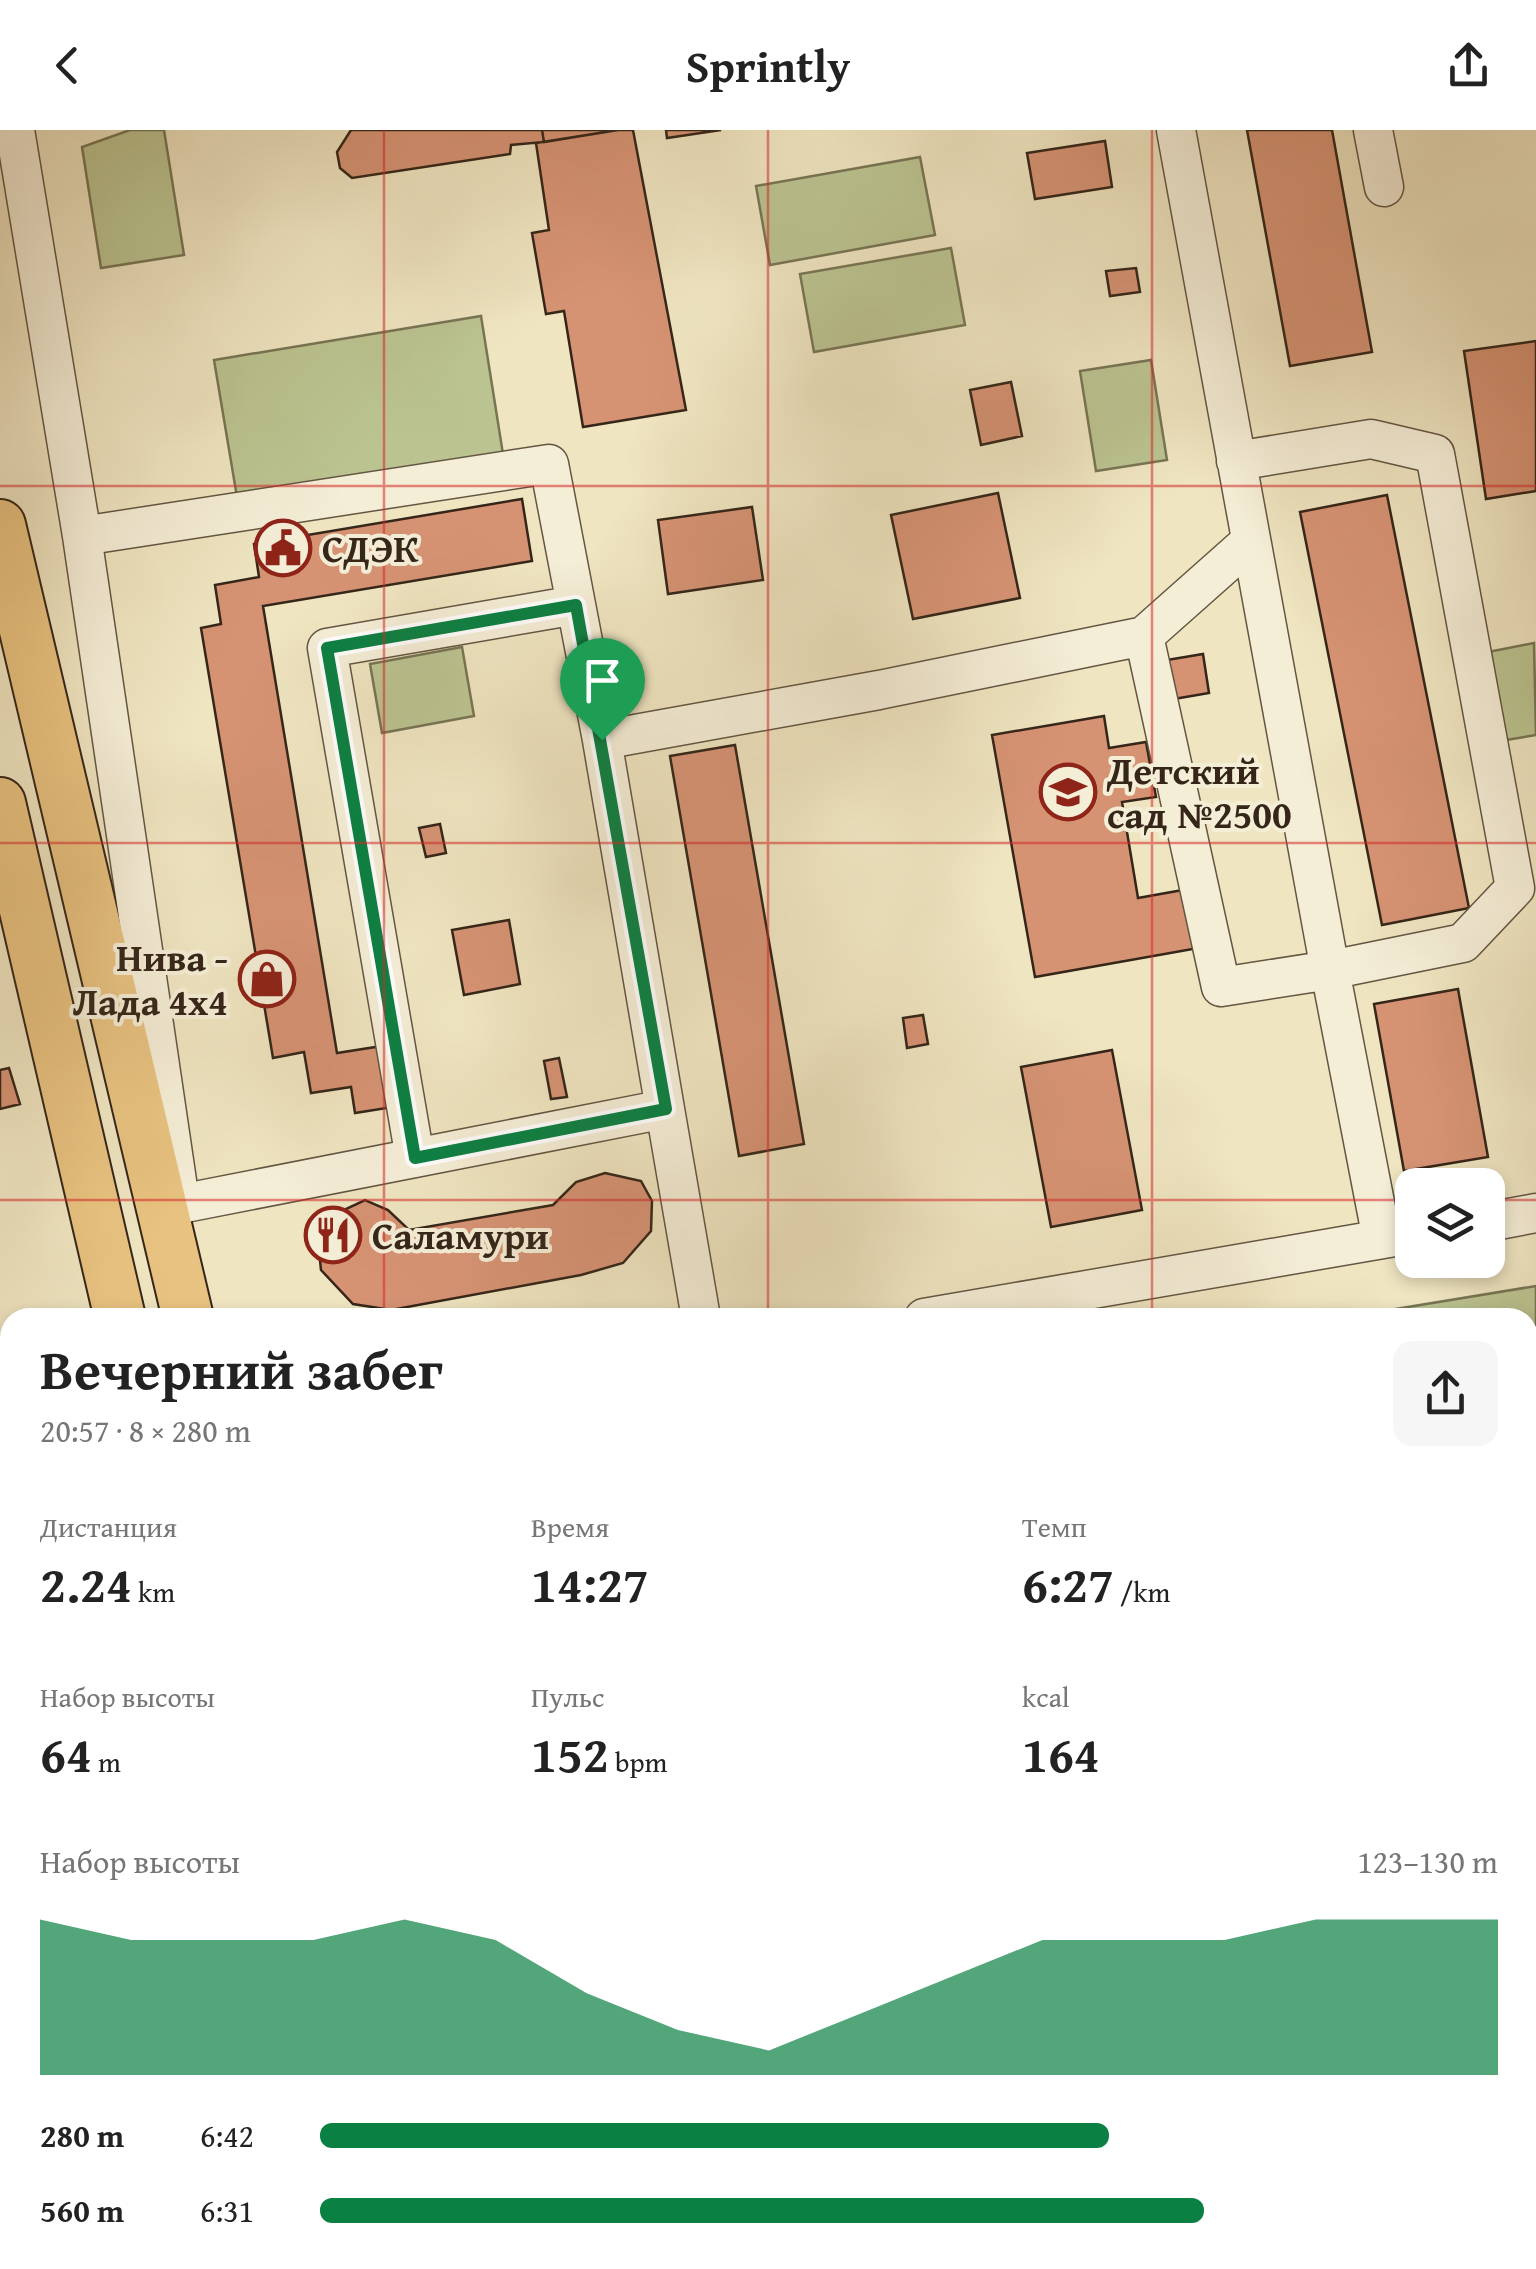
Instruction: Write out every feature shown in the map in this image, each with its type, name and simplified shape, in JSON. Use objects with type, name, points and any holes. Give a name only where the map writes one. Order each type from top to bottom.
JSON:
[{"type":"main road","points":[[0,525],[188,1308]]},
{"type":"main road","points":[[0,802],[118,1308]]},
{"type":"street","points":[[15,130],[82,536],[180,1204],[189,1308]]},
{"type":"street","points":[[1176,130],[1330,970],[1395,1229]]},
{"type":"street","points":[[1373,130],[1384,187]]},
{"type":"street","points":[[1144,636],[1221,987],[1463,943],[1516,888],[1436,454],[1371,439],[1236,461]]},
{"type":"street","points":[[82,536],[549,464],[602,740],[699,1308]]},
{"type":"street","points":[[602,740],[879,690],[1144,636],[1251,541]]},
{"type":"street","points":[[415,1158],[327,648],[576,605]]},
{"type":"street","points":[[180,1204],[666,1109]]},
{"type":"street","points":[[1505,1219],[1536,1214]]},
{"type":"street","points":[[982,1308],[1395,1237]]},
{"type":"green space","points":[[130,130],[164,130],[184,255],[101,268],[82,147]]},
{"type":"green space","points":[[920,157],[935,235],[770,265],[756,186]]},
{"type":"green space","points":[[951,248],[965,325],[814,352],[800,274]]},
{"type":"green space","points":[[481,316],[503,454],[237,497],[214,360]]},
{"type":"green space","points":[[1151,360],[1167,460],[1096,471],[1080,371]]},
{"type":"green space","points":[[1534,643],[1536,735],[1500,741],[1483,653]]},
{"type":"green space","points":[[462,647],[474,716],[382,733],[370,664]]},
{"type":"green space","points":[[1536,1286],[1536,1308],[1402,1308]]},
{"type":"building","points":[[351,130],[542,130],[544,142],[511,145],[510,154],[352,178],[340,168],[337,152]]},
{"type":"building","points":[[542,130],[618,130],[544,142]]},
{"type":"building","points":[[633,130],[686,410],[583,427],[564,311],[546,314],[532,233],[549,230],[536,143]]},
{"type":"building","points":[[666,130],[721,130],[667,138]]},
{"type":"building","points":[[1247,130],[1332,130],[1372,352],[1290,366]]},
{"type":"building","points":[[1105,141],[1112,187],[1035,199],[1027,153]]},
{"type":"building","points":[[1136,268],[1140,292],[1110,296],[1106,271]]},
{"type":"building","points":[[1536,341],[1536,491],[1486,499],[1464,351]]},
{"type":"building","points":[[1011,382],[1022,436],[981,445],[970,390]]},
{"type":"building","points":[[998,493],[1020,598],[913,619],[891,515]]},
{"type":"building","points":[[1387,495],[1469,908],[1382,925],[1300,512]]},
{"type":"building","points":[[522,499],[532,561],[263,606],[337,1053],[382,1046],[393,1107],[355,1113],[351,1087],[311,1093],[304,1052],[273,1058],[201,628],[221,624],[215,585],[259,577],[254,544]]},
{"type":"building","points":[[752,507],[763,580],[668,594],[658,520]]},
{"type":"building","points":[[1203,654],[1209,693],[1168,700],[1161,661]]},
{"type":"building","points":[[1104,716],[1109,748],[1146,742],[1156,797],[1122,802],[1138,898],[1194,888],[1204,947],[1035,977],[992,735]]},
{"type":"building","points":[[735,745],[804,1144],[739,1156],[670,756]]},
{"type":"building","points":[[440,824],[446,853],[426,857],[419,828]]},
{"type":"building","points":[[509,920],[520,984],[464,995],[452,930]]},
{"type":"building","points":[[1458,989],[1488,1157],[1403,1168],[1374,1004]]},
{"type":"building","points":[[923,1015],[928,1044],[907,1048],[903,1018]]},
{"type":"building","points":[[1112,1050],[1142,1210],[1051,1227],[1021,1067]]},
{"type":"building","points":[[559,1058],[567,1097],[551,1099],[544,1061]]},
{"type":"building","points":[[9,1068],[20,1104],[0,1109],[0,1070]]},
{"type":"building","points":[[605,1173],[641,1181],[652,1201],[651,1231],[623,1263],[581,1275],[402,1308],[353,1304],[321,1270],[316,1223],[365,1200],[388,1210],[409,1230],[553,1205],[576,1182]]},
{"type":"place","name":"СДЭК","points":[[283,548]]},
{"type":"place","name":"Детский сад №2500","points":[[1068,792]]},
{"type":"place","name":"Нива - Лада 4х4","points":[[267,979]]},
{"type":"place","name":"Саламури","points":[[333,1235]]},
{"type":"route","points":[[576,605],[602,740],[666,1109],[415,1158],[327,648],[576,605]]}]
